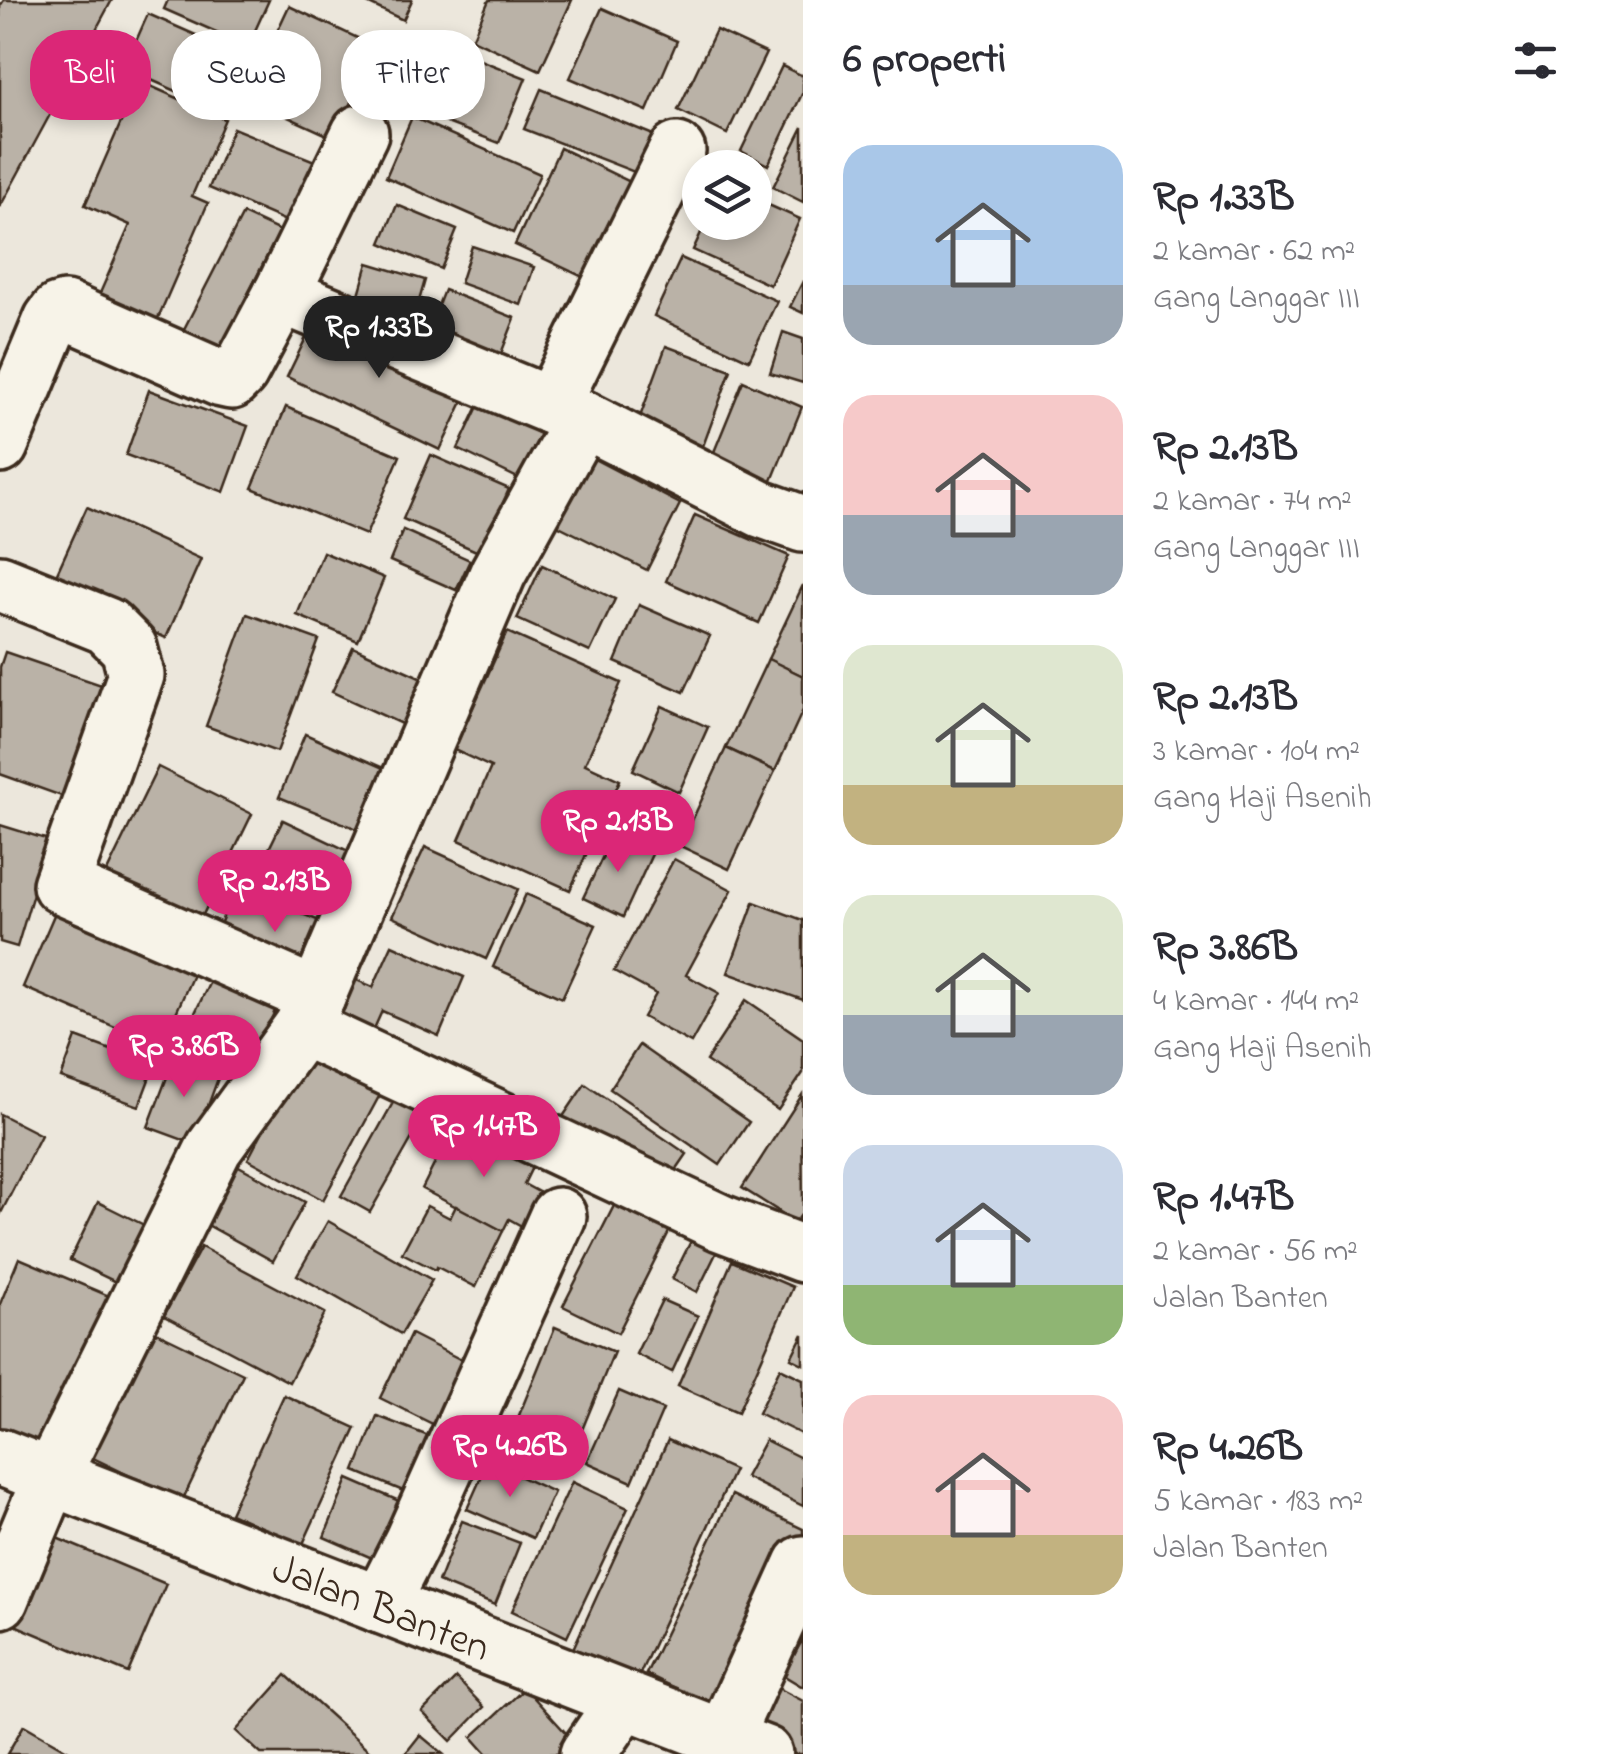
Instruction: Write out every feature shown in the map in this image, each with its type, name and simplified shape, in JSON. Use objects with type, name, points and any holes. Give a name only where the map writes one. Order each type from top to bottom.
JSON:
[{"type":"street","points":[[0,444],[52,320],[65,310],[231,380],[240,372],[282,295],[360,133]]},
{"type":"street","points":[[0,1600],[51,1477],[214,1148],[309,1012],[677,152]]},
{"type":"street","points":[[282,295],[567,412],[761,509],[803,524]]},
{"type":"street","points":[[0,583],[107,626],[128,648],[136,675],[61,885],[721,1222],[803,1254]]},
{"type":"street","points":[[380,1604],[412,1542],[558,1216]]},
{"type":"street","name":"Jalan Banten","points":[[0,1457],[744,1746]]},
{"type":"street","points":[[744,1746],[803,1564]]},
{"type":"street","points":[[588,1754],[626,1700]]},
{"type":"building","points":[[4,0],[112,0],[96,30],[30,30],[30,120],[47,120],[0,207],[0,6]]},
{"type":"building","points":[[168,0],[269,0],[255,30],[212,30],[164,9]]},
{"type":"building","points":[[361,0],[412,0],[403,20]]},
{"type":"building","points":[[489,0],[572,0],[540,70],[485,45],[485,30],[476,30]]},
{"type":"building","points":[[289,6],[341,30],[343,120],[334,138],[294,120],[321,120],[321,30],[278,30]]},
{"type":"building","points":[[602,8],[677,41],[647,111],[570,78]]},
{"type":"building","points":[[148,14],[184,30],[171,30],[171,89],[151,80],[151,30],[141,30]]},
{"type":"building","points":[[716,30],[766,53],[727,134],[678,110]]},
{"type":"building","points":[[485,62],[526,78],[499,143],[439,120],[485,120]]},
{"type":"building","points":[[782,66],[803,76],[803,92],[772,157],[772,150],[741,150]]},
{"type":"building","points":[[151,86],[171,95],[171,120],[225,120],[192,196],[208,203],[155,325],[97,300],[130,225],[85,205],[122,120],[151,120]]},
{"type":"building","points":[[541,89],[663,139],[647,177],[524,129]]},
{"type":"building","points":[[411,120],[419,120],[540,174],[513,233],[386,177]]},
{"type":"building","points":[[803,127],[803,202],[773,187]]},
{"type":"building","points":[[233,128],[327,166],[302,228],[209,188]]},
{"type":"building","points":[[560,148],[647,190],[602,286],[515,245]]},
{"type":"building","points":[[397,205],[457,230],[441,269],[381,243]]},
{"type":"building","points":[[772,207],[800,219],[770,285],[693,250],[698,240],[772,240]]},
{"type":"building","points":[[243,214],[280,231],[220,349],[183,331]]},
{"type":"building","points":[[472,246],[534,267],[521,305],[460,283]]},
{"type":"building","points":[[681,258],[777,301],[749,360],[654,316]]},
{"type":"building","points":[[368,263],[425,280],[409,336],[352,319]]},
{"type":"building","points":[[803,281],[803,313],[790,307]]},
{"type":"building","points":[[444,290],[515,318],[495,369],[424,341]]},
{"type":"building","points":[[318,313],[471,385],[440,450],[287,377]]},
{"type":"building","points":[[783,332],[803,339],[803,383],[770,373]]},
{"type":"building","points":[[666,346],[731,370],[702,449],[637,425]]},
{"type":"building","points":[[743,381],[802,407],[767,493],[707,469]]},
{"type":"building","points":[[488,385],[561,421],[530,484],[458,449]]},
{"type":"building","points":[[149,390],[248,426],[224,492],[126,455]]},
{"type":"building","points":[[286,407],[400,456],[366,535],[252,488]]},
{"type":"building","points":[[431,455],[509,489],[481,553],[403,519]]},
{"type":"building","points":[[592,458],[680,504],[647,570],[557,525]]},
{"type":"building","points":[[87,507],[201,559],[166,638],[51,586]]},
{"type":"building","points":[[695,515],[789,556],[759,623],[666,581]]},
{"type":"building","points":[[403,530],[470,560],[456,590],[390,561]]},
{"type":"building","points":[[323,552],[384,578],[358,641],[297,615]]},
{"type":"building","points":[[542,565],[615,599],[590,652],[517,619]]},
{"type":"building","points":[[803,585],[803,676],[768,659]]},
{"type":"building","points":[[639,605],[710,636],[684,692],[615,662]]},
{"type":"building","points":[[247,614],[319,640],[277,752],[206,726]]},
{"type":"building","points":[[507,632],[621,683],[585,764],[620,780],[570,890],[459,840],[491,767],[454,750]]},
{"type":"building","points":[[353,647],[431,682],[410,728],[332,692]]},
{"type":"building","points":[[5,652],[122,692],[81,803],[0,774],[0,667]]},
{"type":"building","points":[[768,659],[803,676],[803,710],[775,771],[726,748]]},
{"type":"building","points":[[662,706],[708,727],[679,792],[633,770]]},
{"type":"building","points":[[305,734],[388,770],[362,831],[279,797]]},
{"type":"building","points":[[726,748],[775,771],[729,869],[680,846]]},
{"type":"building","points":[[158,767],[252,814],[196,929],[102,882]]},
{"type":"building","points":[[283,820],[359,856],[337,903],[260,867]]},
{"type":"building","points":[[0,825],[49,840],[17,947],[0,942]]},
{"type":"building","points":[[614,833],[653,852],[623,917],[583,898]]},
{"type":"building","points":[[425,847],[518,889],[486,959],[392,917]]},
{"type":"building","points":[[674,859],[732,890],[686,975],[719,993],[691,1043],[643,1017],[656,994],[614,971]]},
{"type":"building","points":[[235,887],[337,928],[315,983],[213,942]]},
{"type":"building","points":[[526,894],[596,925],[562,998],[493,967]]},
{"type":"building","points":[[60,901],[199,961],[161,1047],[23,987]]},
{"type":"building","points":[[754,902],[803,920],[803,1000],[728,973]]},
{"type":"building","points":[[392,945],[464,977],[439,1036],[382,1011],[365,1049],[321,1031],[345,975],[373,987]]},
{"type":"building","points":[[217,967],[282,996],[247,1070],[182,1040]]},
{"type":"building","points":[[746,1000],[803,1039],[803,1073],[778,1110],[706,1061]]},
{"type":"building","points":[[76,1037],[154,1066],[139,1106],[61,1078]]},
{"type":"building","points":[[313,1037],[389,1078],[323,1200],[248,1159]]},
{"type":"building","points":[[639,1045],[749,1122],[720,1165],[610,1089]]},
{"type":"building","points":[[175,1056],[220,1073],[194,1144],[148,1127]]},
{"type":"building","points":[[585,1084],[687,1154],[661,1192],[560,1121]]},
{"type":"building","points":[[802,1095],[803,1212],[796,1222],[742,1188]]},
{"type":"building","points":[[394,1101],[424,1117],[370,1212],[341,1196]]},
{"type":"building","points":[[0,1114],[41,1135],[0,1215]]},
{"type":"building","points":[[455,1123],[534,1163],[524,1184],[544,1195],[527,1229],[509,1219],[503,1231],[422,1189]]},
{"type":"building","points":[[224,1158],[305,1202],[273,1261],[193,1217]]},
{"type":"building","points":[[621,1192],[675,1220],[618,1333],[563,1306]]},
{"type":"building","points":[[98,1202],[150,1228],[122,1285],[70,1260]]},
{"type":"building","points":[[427,1206],[450,1218],[456,1206],[503,1231],[476,1287],[402,1253]]},
{"type":"building","points":[[702,1219],[727,1231],[697,1292],[672,1279]]},
{"type":"building","points":[[328,1221],[432,1280],[401,1334],[297,1275]]},
{"type":"building","points":[[201,1247],[325,1313],[289,1382],[164,1316]]},
{"type":"building","points":[[19,1258],[116,1299],[51,1451],[0,1429],[0,1304]]},
{"type":"building","points":[[732,1261],[793,1287],[738,1412],[678,1386]]},
{"type":"building","points":[[662,1300],[698,1316],[672,1372],[636,1354]]},
{"type":"building","points":[[144,1326],[243,1374],[182,1501],[83,1453]]},
{"type":"building","points":[[555,1327],[614,1352],[563,1476],[504,1452]]},
{"type":"building","points":[[411,1334],[477,1368],[445,1430],[380,1398]]},
{"type":"building","points":[[803,1334],[803,1364],[791,1358]]},
{"type":"building","points":[[780,1368],[803,1379],[803,1435],[758,1413]]},
{"type":"building","points":[[619,1391],[663,1410],[632,1482],[587,1462]]},
{"type":"building","points":[[284,1395],[356,1428],[302,1546],[230,1513]]},
{"type":"building","points":[[377,1416],[431,1437],[408,1493],[355,1471]]},
{"type":"building","points":[[668,1440],[734,1470],[637,1680],[572,1651]]},
{"type":"building","points":[[765,1440],[803,1459],[803,1506],[745,1477]]},
{"type":"building","points":[[488,1462],[554,1492],[533,1538],[467,1509]]},
{"type":"building","points":[[348,1479],[413,1507],[388,1565],[324,1537]]},
{"type":"building","points":[[572,1482],[628,1508],[567,1637],[512,1611]]},
{"type":"building","points":[[732,1495],[803,1529],[803,1552],[725,1712],[646,1674]]},
{"type":"building","points":[[462,1521],[520,1543],[495,1605],[438,1582]]},
{"type":"building","points":[[40,1531],[166,1584],[128,1673],[3,1620]]},
{"type":"building","points":[[803,1639],[803,1687],[783,1675]]},
{"type":"building","points":[[286,1675],[373,1754],[261,1754],[236,1731]]},
{"type":"building","points":[[456,1678],[484,1707],[451,1741],[422,1712]]},
{"type":"building","points":[[525,1688],[575,1743],[563,1754],[487,1754],[472,1737]]},
{"type":"building","points":[[778,1688],[803,1701],[803,1754],[792,1754],[754,1735]]},
{"type":"building","points":[[24,1725],[74,1754],[7,1754]]},
{"type":"building","points":[[420,1735],[443,1754],[405,1754]]}]
